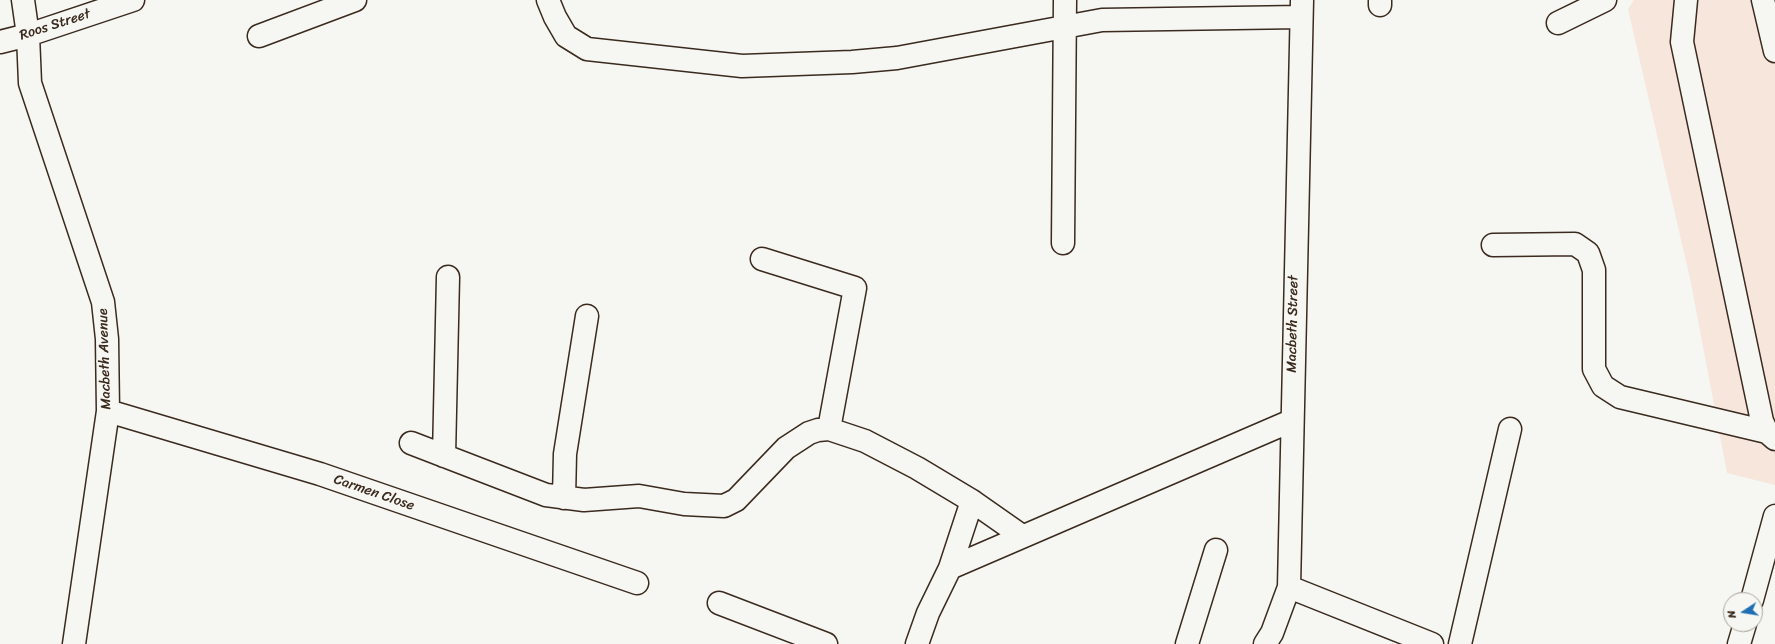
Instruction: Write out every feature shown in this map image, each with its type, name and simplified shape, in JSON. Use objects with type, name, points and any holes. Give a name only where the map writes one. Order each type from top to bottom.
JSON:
[{"type":"street","name":"Macbeth Avenue","points":[[23,0],[28,35],[30,82],[103,302],[107,338],[108,411],[74,644]]},
{"type":"street","name":"Roos Street","points":[[1,40],[28,35],[133,0]]},
{"type":"street","points":[[259,36],[355,0]]},
{"type":"street","points":[[548,0],[555,17],[566,36],[587,49],[742,66],[852,62],[897,58],[1102,20],[1301,8]]},
{"type":"street","points":[[1063,243],[1066,26],[1065,0]]},
{"type":"street","points":[[1558,23],[1605,0]]},
{"type":"street","points":[[1686,0],[1682,42],[1762,421],[1771,436]]},
{"type":"street","points":[[1764,0],[1775,51]]},
{"type":"street","name":"Macbeth Street","points":[[1265,644],[1272,633],[1289,587],[1291,421],[1301,8]]},
{"type":"street","name":"Macbeth Avenue","points":[[1,40],[30,82]]},
{"type":"street","points":[[1493,245],[1576,244],[1588,253],[1594,270],[1594,369],[1603,386],[1620,397],[1771,436]]},
{"type":"street","points":[[762,259],[855,288],[829,428]]},
{"type":"street","points":[[444,456],[448,277]]},
{"type":"street","points":[[564,498],[564,454],[587,316]]},
{"type":"street","name":"Carmen Close","points":[[108,411],[320,474],[637,583]]},
{"type":"street","points":[[950,568],[1291,421]]},
{"type":"street","points":[[411,443],[546,495],[564,498],[590,499],[639,496],[684,504],[724,506],[736,500],[786,448],[809,433],[829,428],[865,441],[917,468],[972,501],[1022,536]]},
{"type":"street","points":[[1460,644],[1510,429]]},
{"type":"street","points":[[917,644],[928,613],[950,568],[972,501]]},
{"type":"street","points":[[1754,592],[1775,516]]},
{"type":"street","points":[[1187,644],[1216,550]]},
{"type":"street","points":[[1289,587],[1432,644]]},
{"type":"street","points":[[719,604],[826,644]]},
{"type":"street","points":[[1740,644],[1743,632]]},
{"type":"shaded area","points":[[1634,0],[1775,0],[1775,485],[1727,473],[1691,283],[1628,9]]}]
